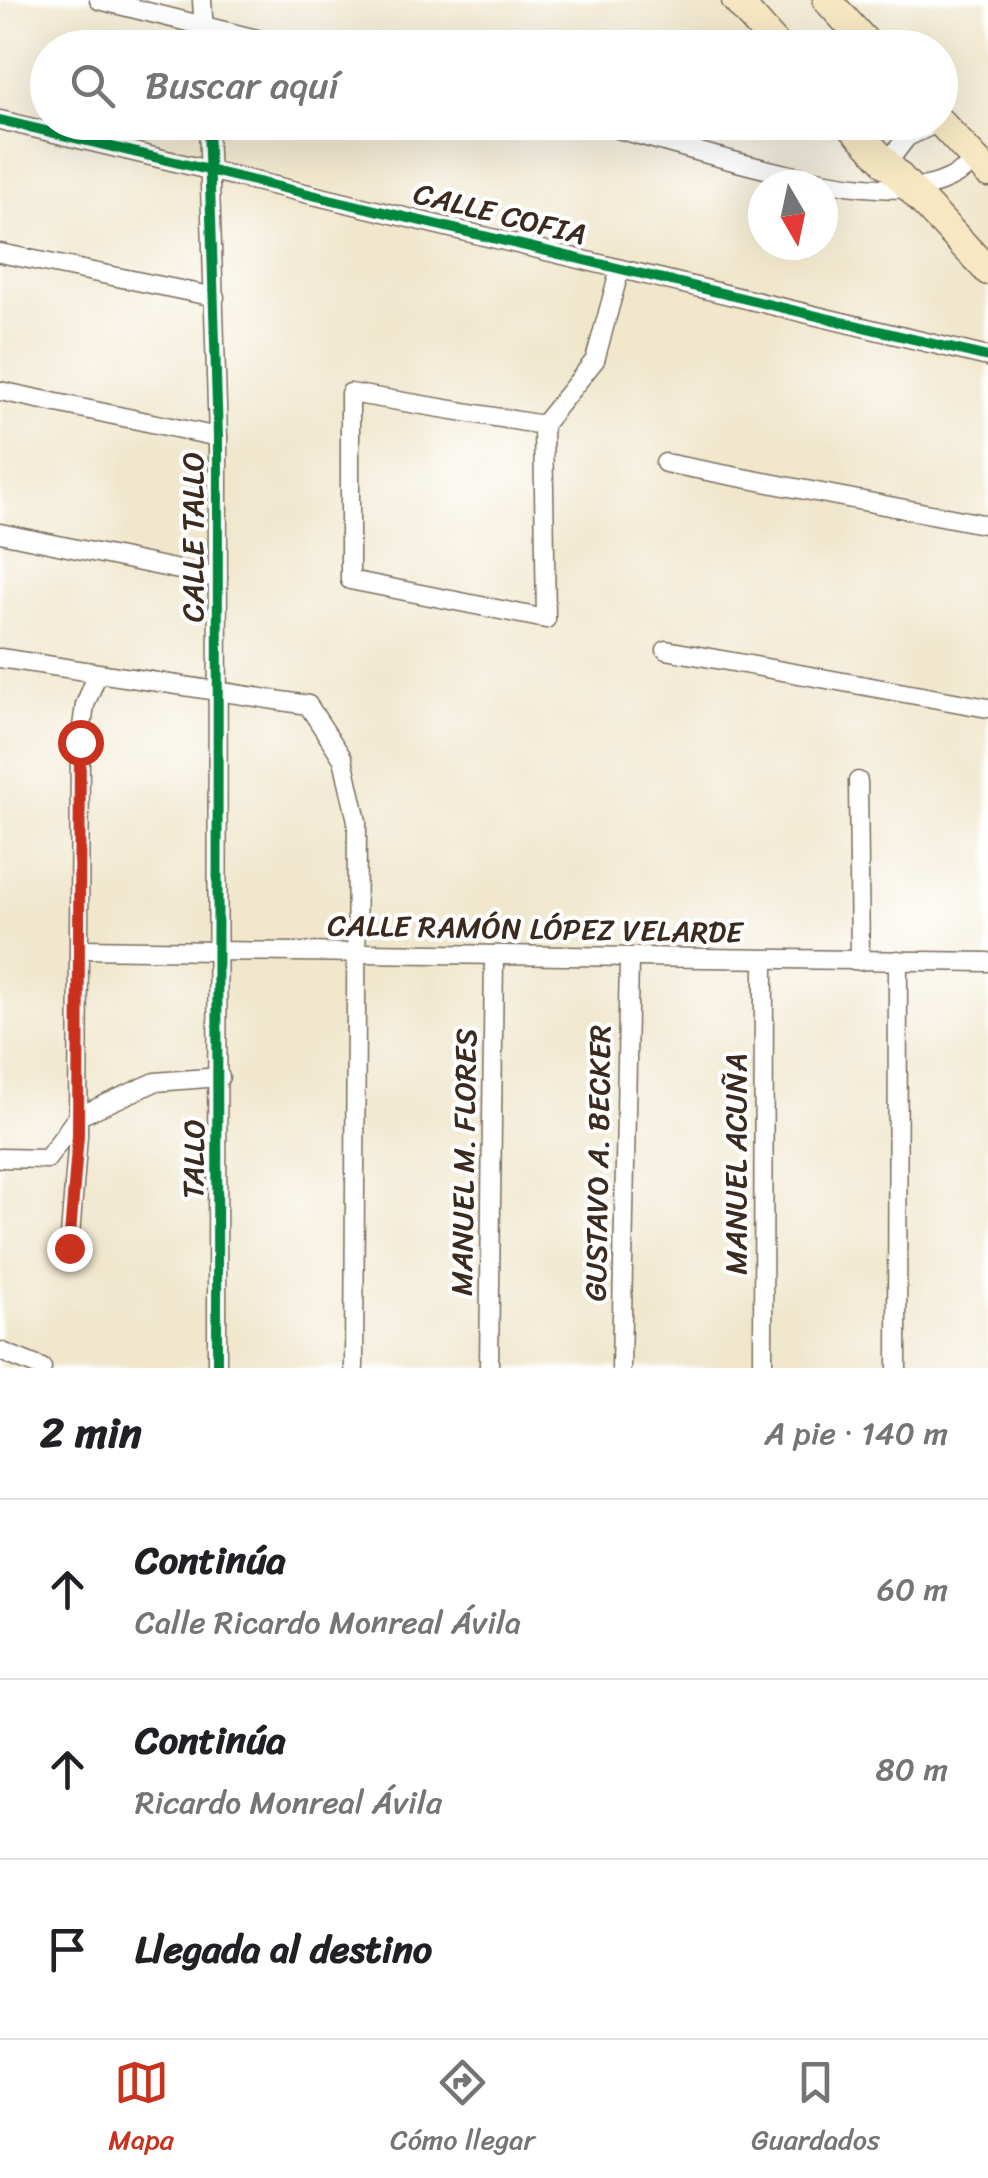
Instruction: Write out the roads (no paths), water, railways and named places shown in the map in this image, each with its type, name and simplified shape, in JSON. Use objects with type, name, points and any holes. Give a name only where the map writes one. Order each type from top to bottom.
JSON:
[{"type":"street","points":[[100,0],[224,30]]},
{"type":"street","points":[[202,0],[204,30]]},
{"type":"street","points":[[736,0],[763,30]]},
{"type":"street","points":[[827,0],[854,30]]},
{"type":"street","name":"CALLE COFIA","points":[[0,120],[30,127]]},
{"type":"street","name":"CALLE COFIA","points":[[84,140],[988,357]]},
{"type":"street","name":"CALLE TALLO","points":[[209,140],[218,437],[218,951]]},
{"type":"street","points":[[663,140],[832,183],[878,175],[913,188],[988,271]]},
{"type":"street","points":[[858,140],[878,175]]},
{"type":"street","points":[[878,175],[906,140]]},
{"type":"street","points":[[913,188],[949,181],[982,167],[957,140]]},
{"type":"street","points":[[0,253],[215,298]]},
{"type":"street","points":[[544,425],[350,393],[350,580],[546,619],[544,425],[596,360],[620,269]]},
{"type":"street","points":[[0,391],[218,437]]},
{"type":"street","points":[[665,463],[988,525]]},
{"type":"street","points":[[0,533],[218,578]]},
{"type":"street","points":[[666,650],[988,708]]},
{"type":"street","points":[[0,658],[308,705],[343,759],[356,821],[354,1368]]},
{"type":"street","points":[[69,1248],[81,949],[80,742],[85,705],[97,675]]},
{"type":"street","points":[[858,781],[860,961]]},
{"type":"street","name":"CALLE RAMÓN LÓPEZ VELARDE","points":[[81,949],[988,962]]},
{"type":"street","name":"TALLO","points":[[217,1368],[218,951]]},
{"type":"street","name":"MANUEL M. FLORES","points":[[490,1368],[494,956]]},
{"type":"street","name":"GUSTAVO A. BECKER","points":[[622,1368],[629,958]]},
{"type":"street","name":"MANUEL ACUÑA","points":[[763,1368],[764,960]]},
{"type":"street","points":[[897,1368],[898,960]]},
{"type":"street","points":[[0,1158],[47,1159],[77,1117],[155,1082],[220,1076]]},
{"type":"street","points":[[0,1351],[42,1368]]}]
